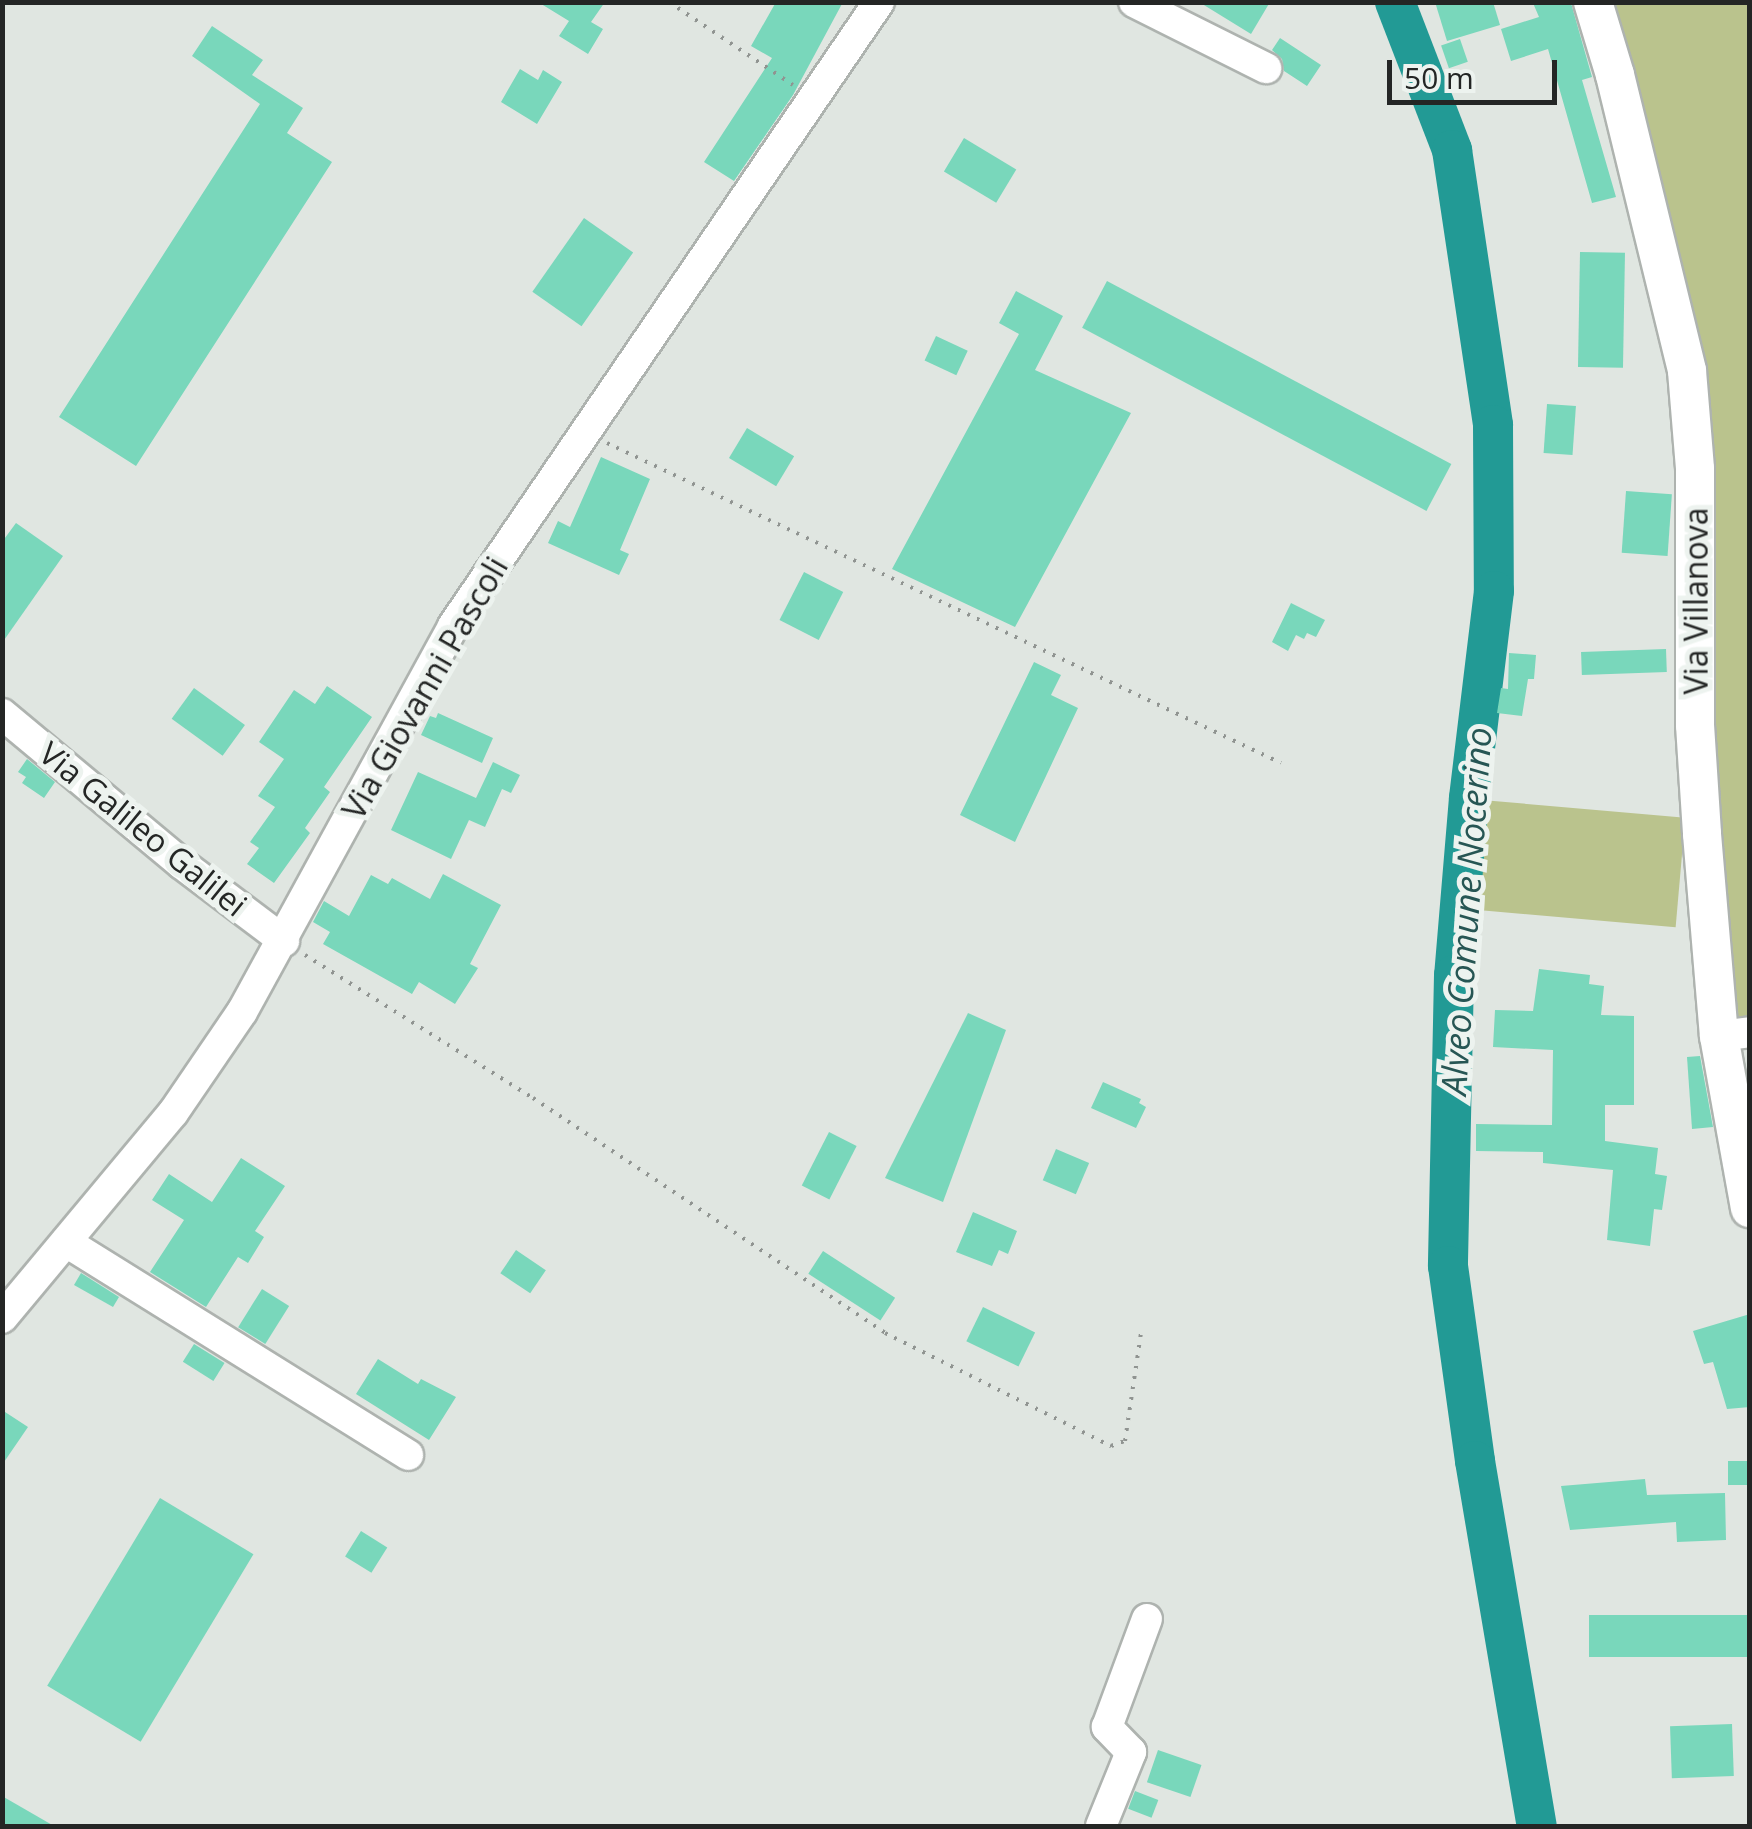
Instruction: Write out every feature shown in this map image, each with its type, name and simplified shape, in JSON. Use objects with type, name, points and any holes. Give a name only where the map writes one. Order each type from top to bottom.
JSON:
[{"type":"main road","name":"Via Villanova","points":[[1593,2],[1616,75],[1687,371],[1696,469],[1696,725],[1734,1034],[1750,1208]]},
{"type":"street","name":"Via Giovanni Pascoli","points":[[2,1318],[173,1113],[284,941],[453,626],[878,2]]},
{"type":"street","points":[[1134,2],[1266,68]]},
{"type":"street","name":"Via Galileo Galilei","points":[[2,714],[182,864],[284,941]]},
{"type":"street","points":[[66,1242],[408,1455]]},
{"type":"street","points":[[1100,1826],[1131,1752],[1107,1727],[1147,1619]]},
{"type":"path","points":[[670,2],[814,99]]},
{"type":"path","points":[[585,432],[1281,763]]},
{"type":"path","points":[[284,941],[533,1098],[885,1333],[1111,1446],[1125,1441],[1141,1333]]},
{"type":"green space","points":[[1607,3],[1749,3],[1750,1018],[1731,1021],[1709,721],[1709,469]]},
{"type":"green space","points":[[1482,800],[1685,818],[1676,927],[1472,910]]},
{"type":"building","points":[[538,2],[605,2],[591,22],[603,29],[588,54],[559,36],[569,21]]},
{"type":"building","points":[[776,2],[843,2],[793,95],[734,181],[704,162],[772,58],[751,46]]},
{"type":"building","points":[[1199,2],[1270,2],[1251,34]]},
{"type":"building","points":[[1435,2],[1493,2],[1500,25],[1447,41]]},
{"type":"building","points":[[1533,3],[1571,3],[1592,77],[1582,80],[1616,197],[1592,203],[1548,49],[1511,61],[1501,29],[1539,17]]},
{"type":"building","points":[[212,26],[263,60],[252,75],[303,108],[287,133],[332,162],[136,466],[59,417],[260,104],[192,56]]},
{"type":"building","points":[[1280,38],[1321,65],[1307,86],[1284,71],[1282,59],[1272,50]]},
{"type":"building","points":[[1460,39],[1468,62],[1449,68],[1441,46]]},
{"type":"building","points":[[520,69],[538,80],[543,70],[562,82],[537,124],[501,102]]},
{"type":"building","points":[[964,138],[1016,169],[996,203],[944,171]]},
{"type":"building","points":[[584,218],[633,252],[582,326],[532,292]]},
{"type":"building","points":[[1580,252],[1625,253],[1623,368],[1578,367]]},
{"type":"building","points":[[1107,281],[1451,464],[1426,511],[1082,328]]},
{"type":"building","points":[[1016,291],[1063,316],[1035,370],[1131,413],[1015,627],[892,569],[1019,334],[999,323]]},
{"type":"building","points":[[936,336],[968,351],[956,375],[925,360]]},
{"type":"building","points":[[1547,404],[1576,406],[1573,455],[1544,453]]},
{"type":"building","points":[[747,428],[794,456],[776,486],[729,458]]},
{"type":"building","points":[[601,457],[650,479],[620,550],[629,554],[619,575],[548,543],[558,521],[570,527]]},
{"type":"building","points":[[1626,491],[1672,494],[1668,556],[1622,553]]},
{"type":"building","points":[[16,523],[63,556],[2,643],[2,542]]},
{"type":"building","points":[[804,572],[843,592],[819,640],[779,620]]},
{"type":"building","points":[[1291,603],[1325,620],[1316,637],[1307,633],[1304,639],[1296,635],[1288,651],[1272,642]]},
{"type":"building","points":[[1666,649],[1667,672],[1582,675],[1581,652]]},
{"type":"building","points":[[1509,653],[1536,655],[1534,679],[1528,679],[1522,716],[1497,713],[1501,688],[1508,689]]},
{"type":"building","points":[[1034,662],[1061,675],[1051,695],[1078,708],[1015,842],[960,815]]},
{"type":"building","points":[[327,686],[372,717],[324,787],[330,792],[305,828],[310,833],[274,883],[247,864],[259,848],[250,842],[275,807],[258,796],[284,759],[259,742],[294,690],[315,704]]},
{"type":"building","points":[[194,688],[245,725],[223,756],[172,719]]},
{"type":"building","points":[[438,713],[493,738],[482,763],[421,735],[430,716],[436,718]]},
{"type":"building","points":[[27,759],[55,782],[44,798],[22,783],[26,777],[18,772]]},
{"type":"building","points":[[493,762],[520,775],[511,793],[502,789],[485,827],[469,820],[451,859],[391,830],[418,772],[476,798]]},
{"type":"building","points":[[443,874],[501,905],[470,964],[478,968],[455,1004],[419,982],[412,994],[323,944],[330,932],[313,922],[324,901],[349,916],[371,875],[388,884],[392,878],[430,899]]},
{"type":"building","points":[[1539,969],[1590,975],[1589,984],[1604,986],[1601,1015],[1634,1016],[1634,1105],[1605,1105],[1605,1141],[1658,1148],[1655,1174],[1667,1176],[1662,1210],[1654,1209],[1650,1246],[1607,1240],[1613,1170],[1543,1163],[1543,1152],[1476,1151],[1476,1124],[1552,1125],[1553,1050],[1493,1047],[1495,1010],[1533,1011]]},
{"type":"building","points":[[968,1013],[1006,1030],[943,1202],[885,1178]]},
{"type":"building","points":[[1700,1056],[1713,1127],[1692,1129],[1687,1057]]},
{"type":"building","points":[[1103,1082],[1141,1099],[1139,1103],[1146,1107],[1136,1128],[1091,1108]]},
{"type":"building","points":[[829,1132],[857,1146],[829,1200],[802,1185]]},
{"type":"building","points":[[1056,1149],[1089,1163],[1076,1194],[1043,1180]]},
{"type":"building","points":[[241,1158],[285,1186],[255,1231],[264,1237],[248,1263],[238,1257],[206,1307],[150,1272],[184,1220],[152,1200],[169,1174],[212,1202]]},
{"type":"building","points":[[973,1212],[1017,1231],[1008,1254],[999,1250],[992,1266],[956,1252]]},
{"type":"building","points":[[516,1250],[546,1270],[530,1293],[500,1273]]},
{"type":"building","points":[[823,1251],[895,1298],[880,1320],[808,1274]]},
{"type":"building","points":[[81,1273],[119,1297],[113,1307],[74,1285]]},
{"type":"building","points":[[262,1289],[289,1306],[265,1344],[238,1327]]},
{"type":"building","points":[[983,1307],[1035,1332],[1018,1367],[966,1341]]},
{"type":"building","points":[[1750,1314],[1750,1407],[1727,1409],[1713,1362],[1704,1364],[1693,1331]]},
{"type":"building","points":[[194,1344],[225,1363],[213,1381],[183,1362]]},
{"type":"building","points":[[378,1359],[418,1384],[421,1379],[456,1397],[429,1440],[356,1394]]},
{"type":"building","points":[[2,1410],[28,1427],[2,1465]]},
{"type":"building","points":[[1728,1461],[1750,1461],[1750,1485],[1728,1485]]},
{"type":"building","points":[[1645,1479],[1647,1495],[1725,1493],[1726,1540],[1677,1542],[1676,1522],[1570,1530],[1561,1486]]},
{"type":"building","points":[[160,1498],[253,1554],[141,1742],[47,1686]]},
{"type":"building","points":[[361,1531],[387,1547],[371,1573],[345,1556]]},
{"type":"building","points":[[1589,1615],[1750,1615],[1750,1657],[1589,1657]]},
{"type":"building","points":[[1732,1724],[1734,1776],[1672,1778],[1670,1726]]},
{"type":"building","points":[[1158,1750],[1201,1765],[1190,1797],[1147,1782]]},
{"type":"building","points":[[1135,1791],[1158,1800],[1152,1818],[1128,1809]]},
{"type":"building","points":[[2,1796],[54,1826],[2,1826]]},
{"type":"waterway","name":"Alveo Comune Nocerino","points":[[1395,2],[1452,150],[1493,425],[1494,591],[1469,798],[1454,975],[1448,1266],[1475,1461],[1537,1826]]}]
